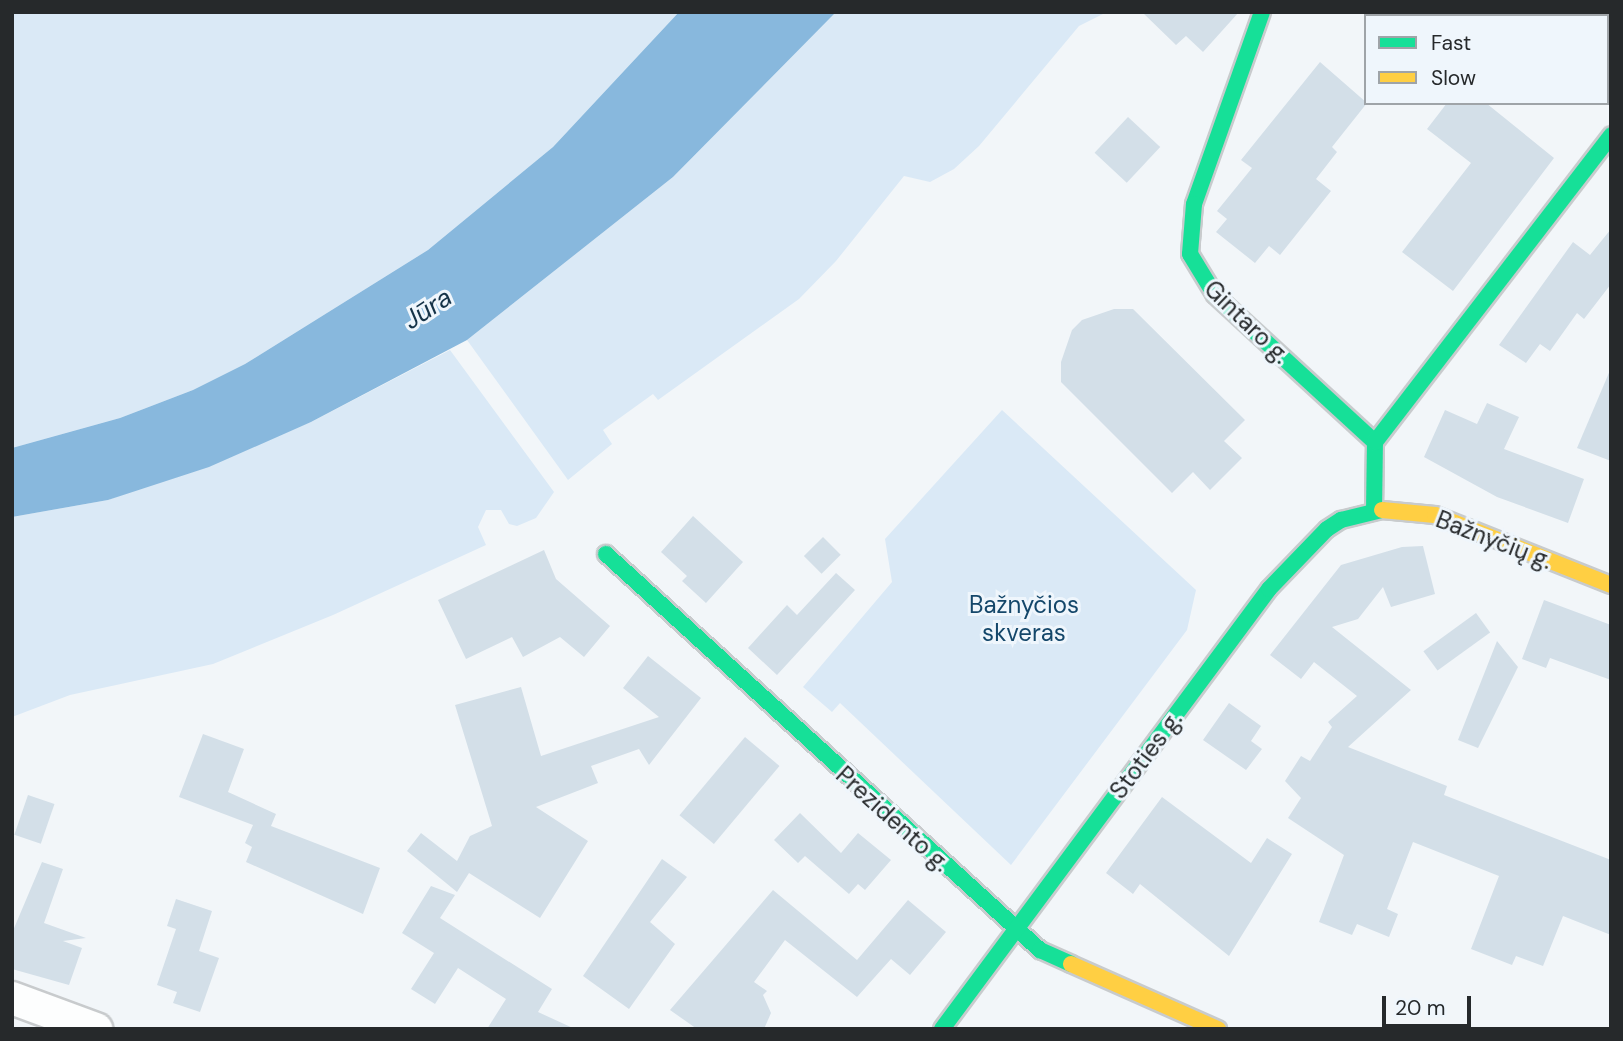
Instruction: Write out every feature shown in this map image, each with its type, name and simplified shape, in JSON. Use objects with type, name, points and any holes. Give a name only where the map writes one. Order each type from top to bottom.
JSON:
[{"type":"street","name":"Gintaro g.","points":[[1262,12],[1194,204],[1190,254],[1196,270],[1215,295],[1375,442]]},
{"type":"street","points":[[1374,511],[1375,442],[1611,135]]},
{"type":"street","name":"Bažnyčių g.","points":[[1374,511],[1435,515],[1611,585]]},
{"type":"street","name":"Stoties g.","points":[[942,1029],[1292,563],[1341,520],[1374,511]]},
{"type":"street","name":"Prezidento g.","points":[[606,554],[1040,950],[1218,1029]]},
{"type":"street","points":[[12,998],[96,1029]]},
{"type":"green space","points":[[12,12],[679,12],[553,147],[428,250],[245,364],[193,390],[120,418],[12,448]]},
{"type":"green space","points":[[836,12],[1107,12],[1079,26],[979,146],[954,169],[930,182],[904,176],[836,261],[799,299],[658,400],[653,394],[603,430],[612,444],[568,480],[467,340],[673,177]]},
{"type":"green space","points":[[450,350],[554,492],[536,518],[517,526],[509,524],[501,510],[486,510],[478,527],[486,545],[333,615],[213,664],[70,695],[12,717],[12,517],[108,500],[311,422]]},
{"type":"green space","name":"Bažnyčios skveras","points":[[1002,410],[1196,590],[1187,630],[1011,865],[840,703],[832,712],[803,687],[892,582],[885,539]]},
{"type":"water","name":"Jūra","points":[[679,12],[836,12],[673,177],[467,340],[311,422],[209,467],[108,500],[12,517],[12,448],[120,418],[193,390],[245,364],[428,250],[553,147]]},
{"type":"building","points":[[1142,12],[1239,12],[1203,52],[1186,36],[1176,45]]},
{"type":"building","points":[[1320,62],[1364,100],[1365,105],[1332,147],[1337,152],[1316,179],[1331,191],[1280,255],[1269,246],[1255,263],[1216,232],[1227,219],[1217,211],[1252,168],[1241,160]]},
{"type":"building","points":[[1445,105],[1488,105],[1554,158],[1453,291],[1402,252],[1471,163],[1427,129]]},
{"type":"building","points":[[1128,117],[1160,147],[1127,183],[1095,153]]},
{"type":"building","points":[[1611,229],[1611,284],[1584,319],[1577,313],[1550,351],[1540,344],[1526,363],[1499,345],[1573,242],[1590,255]]},
{"type":"building","points":[[1114,309],[1133,309],[1245,420],[1224,441],[1242,458],[1210,490],[1193,472],[1172,493],[1061,382],[1061,362],[1072,330],[1082,320]]},
{"type":"building","points":[[1611,368],[1611,461],[1577,448]]},
{"type":"building","points":[[1487,403],[1519,417],[1504,449],[1584,479],[1568,523],[1497,497],[1424,457],[1445,410],[1477,424]]},
{"type":"building","points":[[693,516],[743,562],[706,603],[682,581],[687,576],[661,552]]},
{"type":"building","points":[[823,537],[841,555],[822,574],[804,556]]},
{"type":"building","points":[[1423,546],[1435,594],[1391,607],[1383,587],[1358,619],[1332,627],[1411,690],[1348,747],[1447,786],[1444,795],[1611,860],[1611,935],[1563,916],[1543,966],[1516,956],[1512,965],[1471,949],[1499,876],[1413,842],[1387,909],[1398,914],[1389,937],[1357,924],[1352,935],[1319,922],[1344,855],[1288,818],[1301,798],[1285,781],[1301,756],[1310,761],[1332,727],[1328,722],[1357,696],[1314,662],[1301,679],[1270,655],[1341,565],[1402,547]]},
{"type":"building","points":[[544,550],[556,579],[610,626],[584,657],[560,637],[523,657],[512,637],[466,659],[438,600]]},
{"type":"building","points":[[836,573],[855,590],[777,675],[748,648],[787,605],[797,615]]},
{"type":"building","points":[[1544,600],[1611,625],[1611,680],[1550,658],[1546,668],[1522,659]]},
{"type":"building","points":[[1476,613],[1490,632],[1438,671],[1423,651]]},
{"type":"building","points":[[1497,641],[1518,667],[1478,748],[1458,740]]},
{"type":"building","points":[[648,656],[701,698],[649,765],[639,749],[591,766],[598,783],[536,807],[588,841],[540,918],[469,873],[457,892],[407,851],[421,833],[457,861],[470,836],[492,826],[455,705],[521,687],[541,756],[659,717],[623,688]]},
{"type":"building","points":[[1229,703],[1261,726],[1251,741],[1262,749],[1246,770],[1203,740]]},
{"type":"building","points":[[203,734],[244,749],[228,792],[276,814],[271,826],[380,868],[363,914],[246,862],[252,847],[245,843],[253,825],[179,797]]},
{"type":"building","points":[[745,737],[779,766],[714,844],[679,815]]},
{"type":"building","points":[[28,795],[54,804],[41,844],[14,835]]},
{"type":"building","points":[[1162,797],[1251,863],[1267,838],[1292,854],[1229,956],[1140,884],[1133,894],[1106,873]]},
{"type":"building","points":[[800,813],[841,853],[858,833],[891,860],[865,890],[858,884],[849,894],[805,856],[798,863],[774,840]]},
{"type":"building","points":[[662,859],[687,877],[650,922],[675,944],[629,1009],[583,976]]},
{"type":"building","points":[[42,862],[63,869],[44,923],[86,938],[63,941],[82,948],[69,985],[12,969],[12,933]]},
{"type":"building","points":[[431,886],[455,895],[440,918],[552,989],[538,1012],[575,1029],[487,1029],[506,999],[458,968],[435,1004],[411,989],[434,953],[402,933]]},
{"type":"building","points":[[773,890],[857,960],[908,900],[946,932],[910,975],[891,959],[857,997],[785,940],[754,982],[767,991],[763,995],[771,1013],[764,1029],[697,1029],[670,1010]]},
{"type":"building","points":[[176,899],[212,911],[199,951],[219,958],[200,1012],[173,1003],[177,992],[157,985],[176,929],[167,926]]},
{"type":"traffic: fast","points":[[1262,12],[1194,204],[1190,254],[1215,295],[1375,442]]},
{"type":"traffic: fast","points":[[1374,511],[1375,442],[1611,135]]},
{"type":"traffic: fast","points":[[942,1029],[1269,589],[1327,529],[1341,520],[1382,510]]},
{"type":"traffic: fast","points":[[606,554],[1040,950],[1071,964]]},
{"type":"traffic: slow","points":[[1382,510],[1435,515],[1611,585]]},
{"type":"traffic: slow","points":[[1071,964],[1218,1029]]}]
